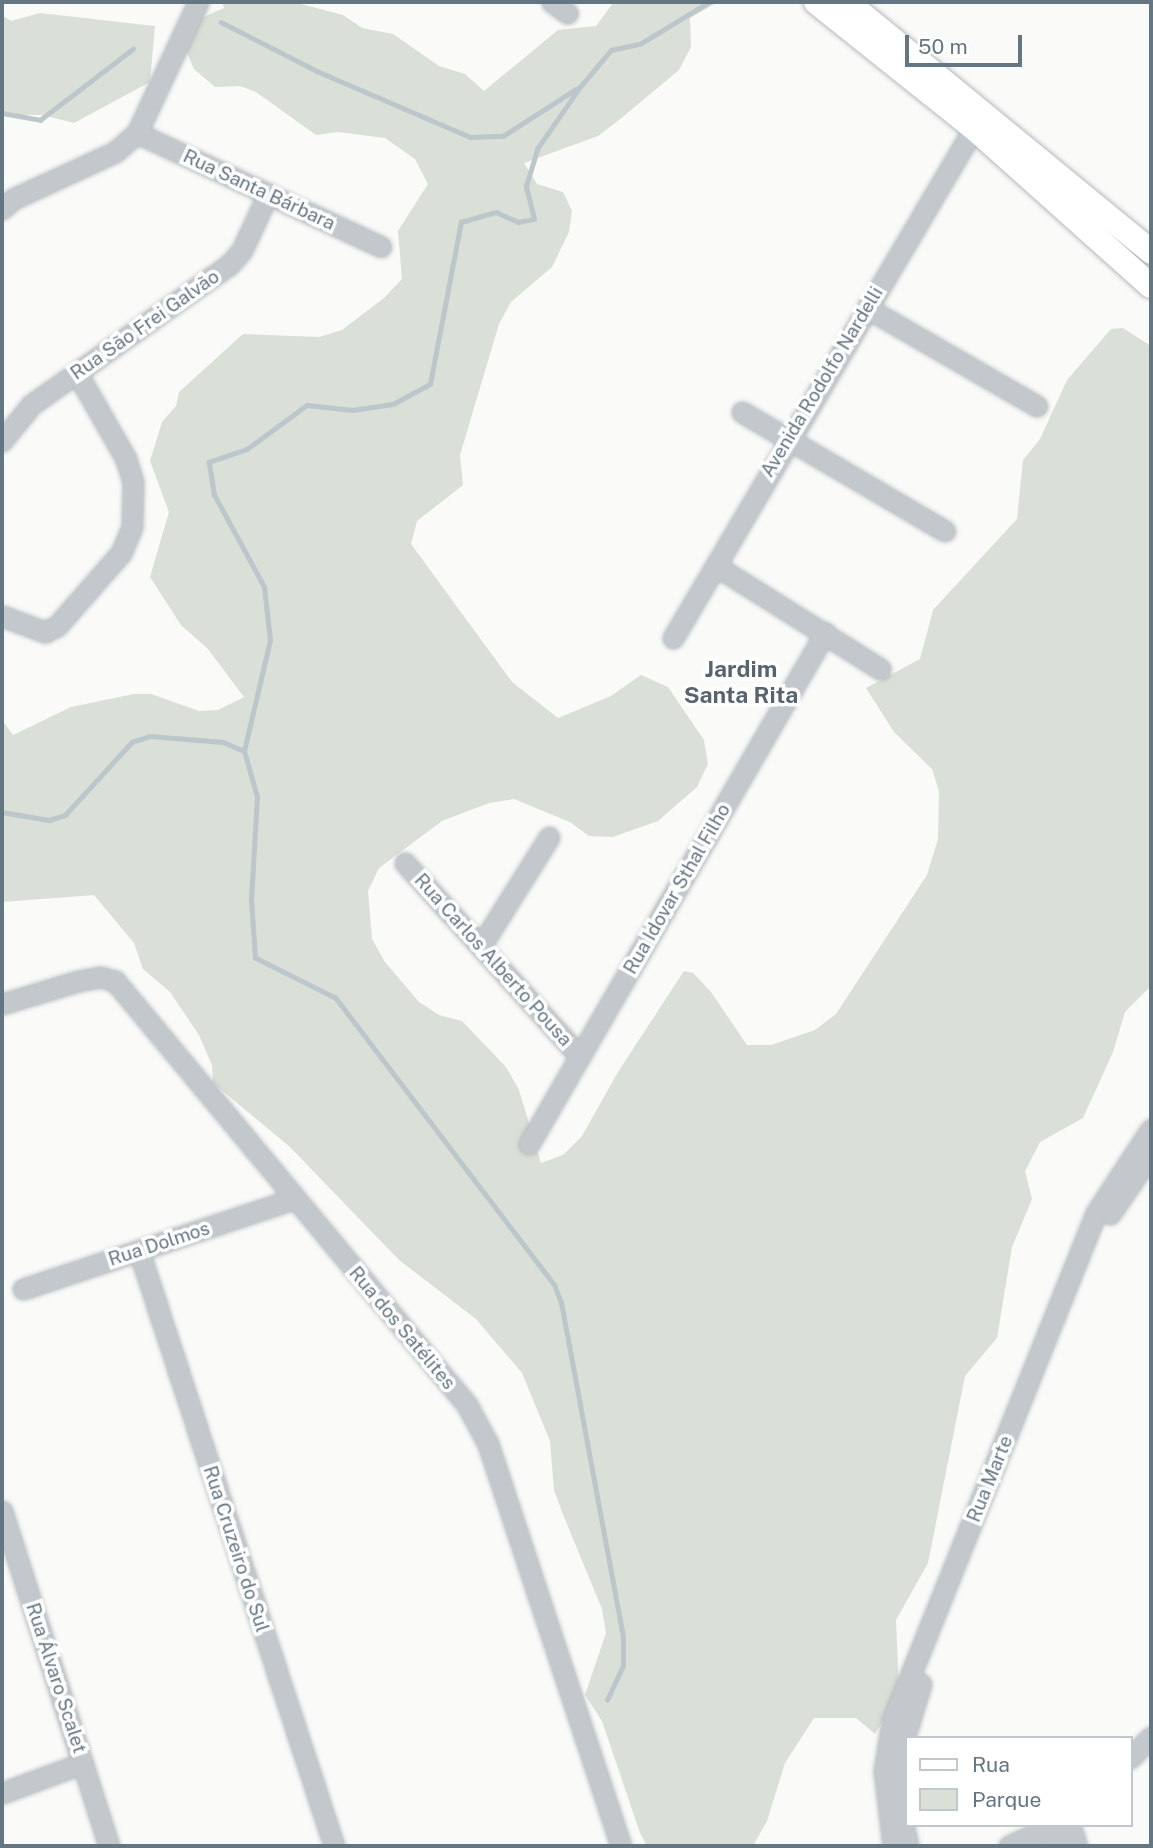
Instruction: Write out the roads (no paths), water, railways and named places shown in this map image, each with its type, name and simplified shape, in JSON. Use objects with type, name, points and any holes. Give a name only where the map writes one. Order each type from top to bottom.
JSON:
[{"type":"main road","points":[[817,2],[974,128],[1151,286]]},
{"type":"main road","points":[[847,2],[1151,252]]},
{"type":"street","points":[[2,209],[13,199],[115,152],[137,133],[198,2]]},
{"type":"street","name":"Avenida Rodolfo Nardelli","points":[[673,638],[787,439],[974,128]]},
{"type":"street","name":"Rua Santa Bárbara","points":[[137,133],[381,247]]},
{"type":"street","name":"Rua São Frei Galvão","points":[[2,441],[31,405],[230,264],[242,250],[268,194]]},
{"type":"street","points":[[867,307],[1037,406]]},
{"type":"street","points":[[2,616],[46,632],[57,626],[121,553],[132,527],[133,481],[125,459],[77,373]]},
{"type":"street","points":[[742,412],[944,531]]},
{"type":"street","points":[[716,566],[880,669]]},
{"type":"street","name":"Rua Idovar Sthal Filho","points":[[529,1144],[825,633]]},
{"type":"street","points":[[482,944],[549,836]]},
{"type":"street","name":"Rua Carlos Alberto Pousa","points":[[405,863],[482,944],[580,1057]]},
{"type":"street","name":"Rua dos Satélites","points":[[2,1004],[100,976],[115,981],[132,995],[294,1199],[467,1405],[483,1434],[621,1846]]},
{"type":"street","name":"Rua Marte","points":[[892,1846],[884,1771],[892,1721],[1096,1213],[1151,1129]]},
{"type":"street","name":"Rua Marte","points":[[905,1736],[914,1701],[1108,1218],[1151,1154]]},
{"type":"street","name":"Rua Dolmos","points":[[23,1289],[294,1199]]},
{"type":"street","name":"Rua Cruzeiro do Sul","points":[[139,1251],[334,1846]]},
{"type":"street","name":"Rua Álvaro Scalet","points":[[2,1511],[109,1846]]},
{"type":"street","points":[[1132,1756],[1151,1737]]},
{"type":"street","name":"Rua Marte","points":[[904,1738],[898,1801],[908,1846]]},
{"type":"street","points":[[2,1793],[83,1763]]},
{"type":"street","points":[[1071,1827],[1077,1846]]},
{"type":"street","points":[[1009,1846],[1050,1828],[1065,1846]]},
{"type":"waterway","points":[[607,1700],[623,1666],[623,1637],[561,1303],[554,1285],[335,998],[255,958],[251,900],[257,797],[244,751],[270,640],[264,587],[214,495],[209,462],[247,449],[307,405],[353,410],[393,404],[430,384],[461,222],[496,212],[518,222],[534,219],[526,186],[537,149],[580,87],[611,50],[640,44],[709,2]]},
{"type":"waterway","points":[[221,22],[317,71],[470,137],[503,136],[576,89]]},
{"type":"waterway","points":[[2,113],[40,120],[133,49]]},
{"type":"waterway","points":[[2,812],[49,820],[65,815],[132,742],[150,736],[223,742],[244,751]]},
{"type":"district","name":"Jardim Santa Rita","points":[[741,682]]}]
